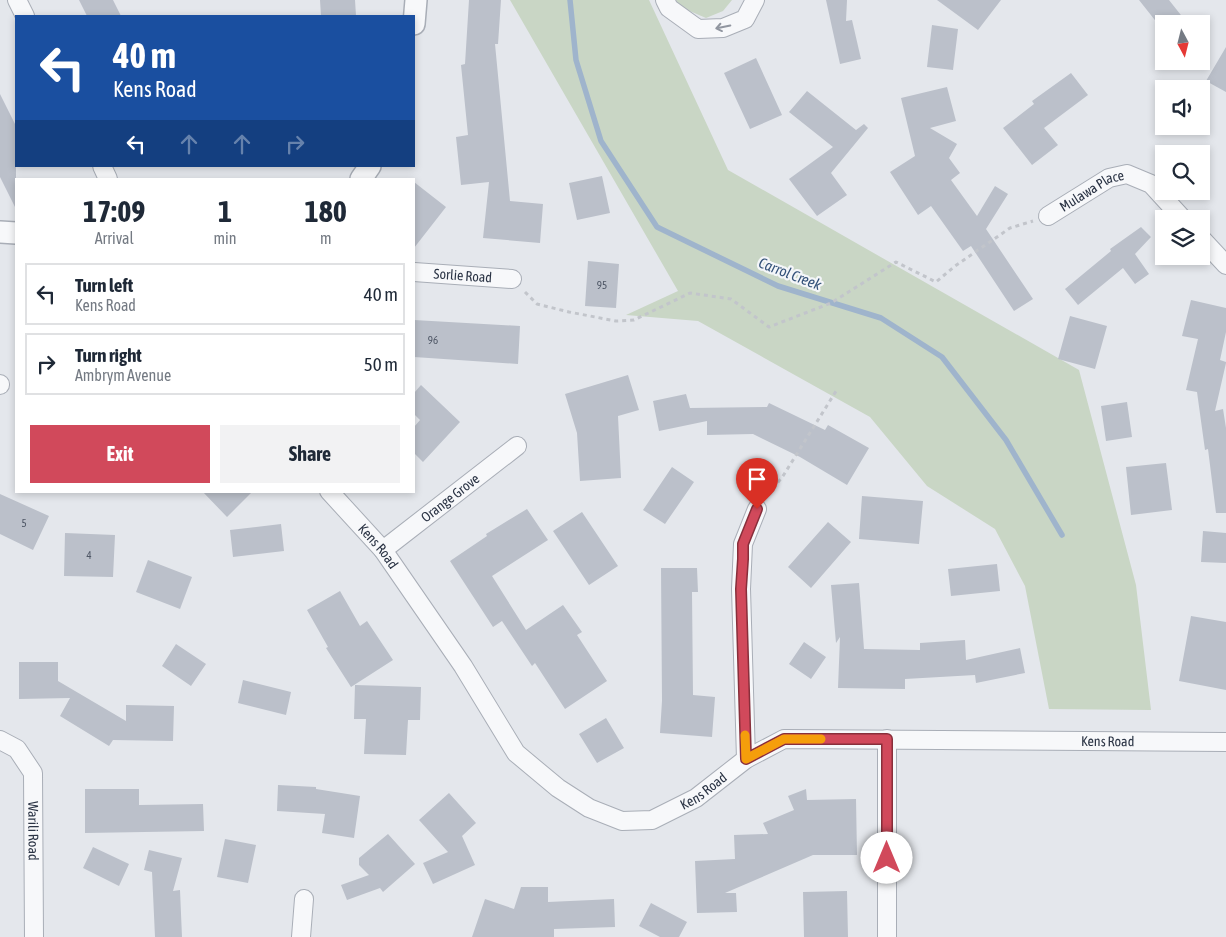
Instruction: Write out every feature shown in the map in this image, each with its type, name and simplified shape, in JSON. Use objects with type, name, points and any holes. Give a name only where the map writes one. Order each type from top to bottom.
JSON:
[{"type":"street","points":[[17,0],[24,15]]},
{"type":"street","points":[[415,15],[416,0]]},
{"type":"street","points":[[665,0],[669,8],[698,29],[723,28],[745,19],[756,0]]},
{"type":"street","points":[[362,178],[369,167]]},
{"type":"street","name":"Mulawa Place","points":[[1048,216],[1108,178],[1126,174],[1151,184],[1175,210]]},
{"type":"street","points":[[0,232],[15,234]]},
{"type":"street","points":[[1210,248],[1226,265]]},
{"type":"street","name":"Sorlie Road","points":[[415,272],[512,279]]},
{"type":"street","name":"Orange Grove","points":[[383,550],[517,446]]},
{"type":"street","name":"Kens Road","points":[[331,493],[383,550],[463,666],[516,753],[558,788],[589,808],[622,821],[652,820],[696,798],[746,759],[784,739],[1226,742]]},
{"type":"street","points":[[746,759],[742,580],[743,544],[757,509]]},
{"type":"street","points":[[886,937],[887,739]]},
{"type":"street","name":"Warili Road","points":[[0,740],[17,749],[33,773],[34,937]]},
{"type":"street","points":[[301,937],[304,899]]},
{"type":"path","points":[[512,279],[537,304],[616,321],[634,320],[690,293],[731,298],[769,328],[831,303],[896,262],[936,282],[955,266],[1010,228],[1048,216]]},
{"type":"path","points":[[757,509],[783,476],[838,388]]},
{"type":"green space","points":[[510,0],[649,0],[728,170],[1079,370],[1136,585],[1151,710],[1049,709],[1025,586],[995,529],[927,486],[870,417],[698,321],[626,315],[678,291]]},
{"type":"green space","points":[[676,0],[732,0],[723,11],[706,18],[678,6]]},
{"type":"building","points":[[79,0],[113,0],[120,15],[86,15]]},
{"type":"building","points":[[320,0],[355,0],[356,15],[321,15]]},
{"type":"building","points":[[469,0],[501,0],[498,44],[495,44],[510,201],[543,204],[540,243],[483,238],[489,182],[461,185],[456,137],[468,135],[461,65],[465,64]]},
{"type":"building","points":[[826,0],[847,0],[846,21],[852,20],[861,59],[840,64]]},
{"type":"building","points":[[937,0],[1001,0],[978,30]]},
{"type":"building","points":[[1139,0],[1169,0],[1181,15],[1155,15],[1155,20]]},
{"type":"building","points":[[932,25],[958,29],[953,70],[927,67]]},
{"type":"building","points":[[1226,47],[1226,92],[1210,83],[1210,80],[1207,80]]},
{"type":"building","points":[[756,58],[782,115],[750,129],[724,73]]},
{"type":"building","points":[[1071,73],[1088,95],[1044,128],[1058,145],[1032,165],[1003,128],[1034,104],[1032,101]]},
{"type":"building","points":[[947,87],[956,121],[930,128],[957,144],[949,158],[960,173],[951,180],[977,216],[995,186],[1008,194],[986,229],[1033,299],[1014,311],[971,246],[963,251],[931,206],[918,215],[890,172],[915,156],[901,98]]},
{"type":"building","points":[[807,91],[856,130],[864,124],[868,128],[831,173],[847,195],[817,216],[789,179],[833,147],[789,112]]},
{"type":"building","points":[[0,94],[15,124],[15,207],[0,177]]},
{"type":"building","points":[[602,176],[610,213],[577,220],[569,183]]},
{"type":"building","points":[[415,183],[446,207],[415,247]]},
{"type":"building","points":[[1141,227],[1151,237],[1135,254],[1149,274],[1135,284],[1123,268],[1078,305],[1065,289],[1111,251],[1110,249]]},
{"type":"building","points":[[588,261],[619,264],[616,308],[585,306]]},
{"type":"building","points":[[1191,300],[1226,308],[1226,332],[1220,360],[1226,363],[1215,411],[1223,409],[1226,428],[1226,513],[1216,513],[1208,449],[1205,450],[1197,392],[1186,390],[1198,339],[1182,336]]},
{"type":"building","points":[[1070,316],[1107,326],[1095,369],[1058,359]]},
{"type":"building","points":[[415,320],[520,326],[518,364],[415,357]]},
{"type":"building","points":[[628,375],[639,410],[618,416],[621,478],[580,481],[577,433],[565,394]]},
{"type":"building","points":[[421,385],[460,422],[423,462],[415,454],[415,426],[420,420],[415,415],[415,392]]},
{"type":"building","points":[[686,394],[690,408],[767,407],[769,403],[825,430],[828,425],[869,448],[847,485],[800,457],[753,434],[707,435],[707,421],[659,431],[653,401]]},
{"type":"building","points":[[1127,402],[1132,437],[1106,441],[1101,406]]},
{"type":"building","points":[[1166,463],[1172,510],[1131,515],[1126,467]]},
{"type":"building","points":[[672,467],[694,482],[665,524],[643,510]]},
{"type":"building","points":[[204,493],[251,493],[227,517]]},
{"type":"building","points":[[0,494],[49,516],[33,550],[0,534]]},
{"type":"building","points":[[862,496],[923,501],[919,544],[859,539]]},
{"type":"building","points":[[527,509],[548,540],[492,576],[526,630],[563,605],[582,632],[577,635],[607,681],[565,709],[535,663],[532,666],[502,621],[493,627],[450,561],[487,536],[486,534]]},
{"type":"building","points":[[582,512],[618,566],[589,585],[553,531]]},
{"type":"building","points":[[828,522],[851,542],[811,588],[788,567]]},
{"type":"building","points":[[281,524],[284,551],[233,557],[230,530]]},
{"type":"building","points":[[1203,531],[1226,533],[1226,563],[1201,562]]},
{"type":"building","points":[[65,533],[115,535],[113,577],[64,576]]},
{"type":"building","points":[[148,560],[192,577],[180,609],[136,592]]},
{"type":"building","points":[[997,564],[1000,591],[951,596],[948,569]]},
{"type":"building","points":[[661,568],[697,568],[698,592],[692,592],[693,695],[715,697],[712,737],[660,733],[662,701]]},
{"type":"building","points":[[859,583],[864,649],[920,650],[920,643],[965,640],[966,660],[1020,648],[1025,673],[976,683],[975,675],[905,679],[905,689],[838,688],[840,637],[836,643],[831,585]]},
{"type":"building","points":[[340,591],[360,626],[367,621],[393,660],[351,687],[326,648],[328,647],[307,610]]},
{"type":"building","points":[[1191,616],[1226,622],[1226,690],[1179,681]]},
{"type":"building","points":[[804,642],[826,657],[811,679],[789,664]]},
{"type":"building","points":[[176,644],[206,664],[191,686],[162,666]]},
{"type":"building","points":[[19,662],[58,662],[58,681],[126,721],[126,705],[174,706],[173,741],[113,740],[109,746],[60,716],[70,698],[19,699]]},
{"type":"building","points":[[243,680],[291,692],[286,715],[238,703]]},
{"type":"building","points":[[355,685],[421,687],[420,720],[408,720],[406,755],[364,754],[366,719],[354,719]]},
{"type":"building","points":[[606,718],[624,748],[597,763],[579,734]]},
{"type":"building","points":[[278,785],[316,787],[316,789],[360,796],[354,838],[322,833],[325,814],[277,811]]},
{"type":"building","points":[[85,789],[139,789],[139,805],[203,804],[204,831],[85,833]]},
{"type":"building","points":[[806,789],[807,800],[856,799],[857,855],[813,855],[725,893],[736,893],[737,912],[697,913],[695,861],[735,859],[734,835],[768,834],[763,823],[794,810],[788,796]]},
{"type":"building","points":[[449,793],[476,823],[462,836],[475,865],[433,884],[423,863],[448,852],[419,820]]},
{"type":"building","points":[[388,834],[415,864],[383,892],[380,888],[347,900],[341,885],[369,875],[359,865],[359,858]]},
{"type":"building","points":[[225,839],[256,845],[248,883],[217,877]]},
{"type":"building","points":[[93,847],[129,864],[119,886],[83,868]]},
{"type":"building","points":[[149,850],[182,858],[173,891],[180,890],[182,937],[155,937],[152,872],[144,870]]},
{"type":"building","points":[[521,887],[548,887],[548,902],[614,899],[615,927],[554,929],[554,937],[472,937],[485,899],[514,909]]},
{"type":"building","points":[[847,891],[848,937],[804,937],[803,892]]},
{"type":"building","points":[[651,903],[687,922],[679,937],[660,937],[639,926]]},
{"type":"waterway","name":"Carrol Creek","points":[[570,0],[576,60],[601,141],[657,227],[778,286],[881,318],[942,357],[1006,440],[1062,535]]},
{"type":"slow traffic","points":[[745,735],[746,759],[784,739],[821,739]]},
{"type":"route","points":[[757,509],[743,544],[741,589],[746,759],[784,739],[887,739],[887,858]]}]
